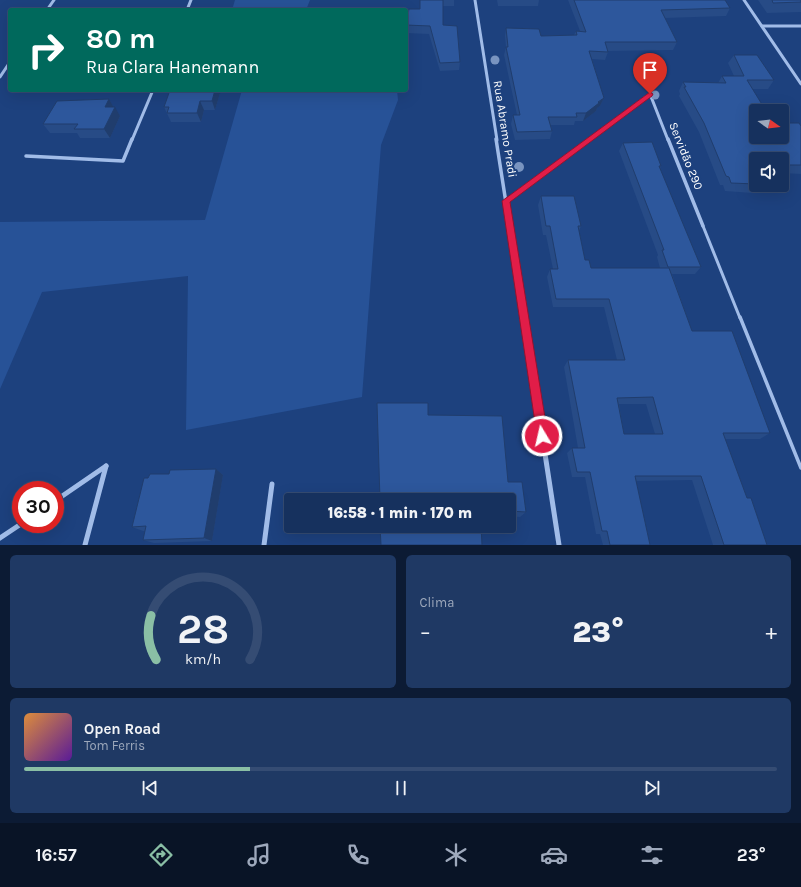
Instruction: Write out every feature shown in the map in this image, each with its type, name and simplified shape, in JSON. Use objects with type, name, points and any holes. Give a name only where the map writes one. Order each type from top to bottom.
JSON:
[{"type":"street","name":"Rua Abramo Pradi","points":[[475,0],[559,545]]},
{"type":"street","points":[[744,0],[801,84]]},
{"type":"street","points":[[762,26],[801,26]]},
{"type":"street","points":[[0,77],[8,65]]},
{"type":"street","points":[[26,156],[123,161],[152,92]]},
{"type":"street","name":"Servidão 290","points":[[506,201],[650,94],[703,226]]},
{"type":"street","points":[[64,495],[106,466],[85,545]]},
{"type":"street","points":[[264,545],[272,484]]},
{"type":"street","points":[[0,538],[12,530]]},
{"type":"lane","points":[[703,226],[801,468]]},
{"type":"shaded area","points":[[235,0],[310,0],[307,8],[233,8]]},
{"type":"shaded area","points":[[241,92],[397,92],[398,100],[381,145],[362,397],[186,430],[188,276],[42,292],[0,389],[0,222],[205,220]]},
{"type":"building","points":[[420,0],[443,0],[443,25],[457,26],[460,62],[440,63],[430,26],[408,25],[409,9],[420,9]]},
{"type":"building","points":[[574,0],[725,0],[730,8],[661,10],[677,42],[605,42],[608,52],[589,51],[604,98],[586,113],[576,113],[577,117],[548,117],[552,131],[517,132],[513,115],[520,115],[506,47],[508,47],[506,28],[539,29],[541,36],[577,35],[576,31],[586,32]]},
{"type":"building","points":[[772,0],[801,0],[801,2],[773,3]]},
{"type":"building","points":[[734,55],[757,55],[774,80],[747,80],[762,104],[749,104],[749,144],[789,144],[789,123],[799,123],[801,126],[801,165],[789,165],[789,152],[749,152],[749,184],[731,183],[729,177],[726,176],[704,123],[684,87],[686,87],[683,82],[726,83],[722,76],[744,76]]},
{"type":"building","points":[[169,92],[214,92],[212,101],[200,101],[197,113],[167,113],[169,107],[164,107]]},
{"type":"building","points":[[109,99],[105,107],[115,107],[104,129],[74,129],[78,124],[43,124],[57,101]]},
{"type":"building","points":[[652,142],[661,166],[659,166],[701,267],[668,267],[662,250],[664,250],[623,143]]},
{"type":"building","points":[[541,196],[574,196],[581,226],[578,226],[585,260],[589,260],[591,268],[669,268],[692,331],[732,331],[770,433],[723,433],[747,498],[751,498],[767,545],[724,545],[701,476],[635,476],[650,545],[610,545],[607,531],[602,531],[590,472],[577,472],[572,448],[585,448],[568,360],[625,360],[609,299],[556,299],[550,269],[558,269],[550,226],[546,226]],"holes":[[[653,397],[663,434],[624,434],[617,398]]]},
{"type":"building","points":[[377,403],[428,403],[428,415],[502,416],[508,482],[522,482],[526,512],[516,511],[516,493],[380,493]]},
{"type":"building","points":[[216,469],[204,538],[143,540],[146,526],[132,527],[144,478],[148,478],[150,474],[169,474],[170,470]]},
{"type":"building","points":[[380,533],[481,533],[482,545],[381,545]]},
{"type":"route","points":[[542,436],[506,201],[650,94]]}]
